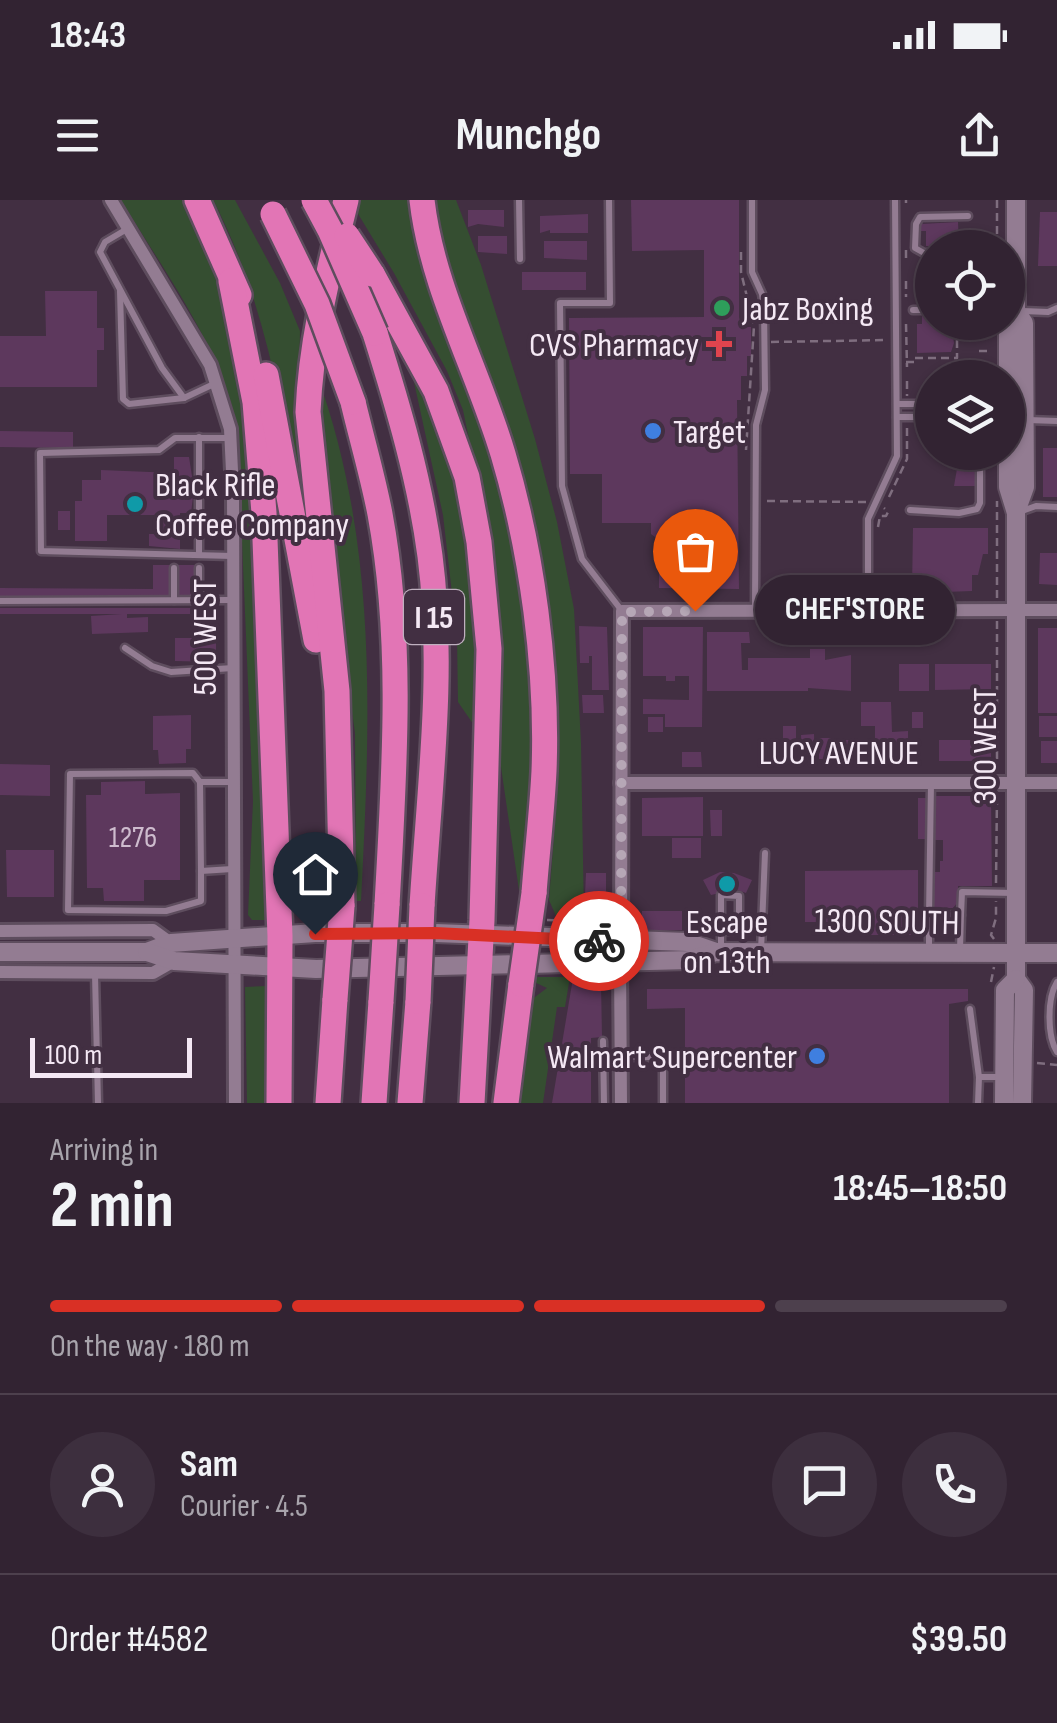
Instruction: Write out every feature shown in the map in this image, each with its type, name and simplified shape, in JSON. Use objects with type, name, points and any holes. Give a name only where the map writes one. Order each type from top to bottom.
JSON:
[{"type":"highway","points":[[198,200],[250,316],[274,411],[317,646],[340,813]]},
{"type":"highway","name":"I 15","points":[[314,200],[376,334],[407,437],[430,556],[436,656],[410,1103]]},
{"type":"highway","points":[[323,200],[372,274],[436,391],[467,477],[478,542],[489,648],[472,1103]]},
{"type":"highway","points":[[328,1103],[342,906],[337,691],[308,412],[316,320],[346,200]]},
{"type":"highway","points":[[422,200],[426,230],[443,286],[504,455],[534,610],[542,680],[544,770],[534,893],[506,1103]]},
{"type":"highway","name":"I 15","points":[[268,207],[317,304],[353,402],[380,516],[392,612],[396,742],[374,1103]]},
{"type":"highway","points":[[232,281],[255,402],[264,513],[280,936],[279,1103]]},
{"type":"main road","points":[[1016,200],[1016,230]]},
{"type":"main road","name":"300 WEST","points":[[1016,470],[1016,978],[1024,990],[1022,1103]]},
{"type":"main road","points":[[0,952],[172,952],[235,939],[435,933],[620,951]]},
{"type":"main road","points":[[172,952],[235,966],[280,968],[479,966],[620,951]]},
{"type":"main road","name":"1300 SOUTH","points":[[620,951],[1057,953]]},
{"type":"main road","name":"300 WEST","points":[[1004,1103],[1005,990],[1016,978]]},
{"type":"street","name":"500 WEST","points":[[112,200],[210,366],[230,438],[235,1103]]},
{"type":"street","points":[[622,1103],[622,612],[1057,610]]},
{"type":"street","name":"LUCY AVENUE","points":[[621,784],[1057,783]]},
{"type":"street","points":[[0,931],[153,930],[172,952],[153,972],[0,972]]},
{"type":"lane","points":[[519,200],[520,259]]},
{"type":"lane","points":[[609,200],[610,303],[560,303],[562,486],[582,559],[622,612]]},
{"type":"lane","points":[[752,200],[752,272],[762,294],[766,390],[756,425],[755,610]]},
{"type":"lane","points":[[868,611],[868,519],[897,456],[895,200]]},
{"type":"lane","points":[[916,230],[920,217],[968,216]]},
{"type":"lane","points":[[128,228],[105,242],[100,252],[162,368],[184,398]]},
{"type":"lane","points":[[120,290],[123,399],[129,404],[184,398],[216,383]]},
{"type":"lane","points":[[1025,312],[1057,308]]},
{"type":"lane","points":[[1048,312],[1057,322]]},
{"type":"lane","points":[[897,404],[915,404]]},
{"type":"lane","points":[[1025,415],[1057,420]]},
{"type":"lane","points":[[897,417],[915,417]]},
{"type":"lane","points":[[199,437],[199,555]]},
{"type":"lane","points":[[230,438],[175,438],[159,450],[40,453],[40,551],[233,556]]},
{"type":"lane","points":[[910,510],[959,513],[977,508],[980,470]]},
{"type":"lane","points":[[1016,513],[1036,506],[1057,508]]},
{"type":"lane","points":[[174,568],[174,600]]},
{"type":"lane","points":[[199,568],[199,600]]},
{"type":"lane","points":[[0,600],[234,600]]},
{"type":"lane","points":[[126,648],[152,666],[171,672],[234,668]]},
{"type":"lane","points":[[193,773],[200,782],[201,901],[166,911],[68,910],[70,774],[193,773]]},
{"type":"lane","points":[[200,782],[235,782]]},
{"type":"lane","points":[[928,954],[931,782]]},
{"type":"lane","points":[[761,952],[765,853]]},
{"type":"lane","points":[[202,871],[236,869]]},
{"type":"lane","points":[[960,954],[962,892],[1016,893]]},
{"type":"lane","points":[[712,950],[721,931],[721,896],[739,896],[739,931],[721,931]]},
{"type":"lane","points":[[930,916],[961,915]]},
{"type":"lane","points":[[95,972],[98,1103]]},
{"type":"lane","points":[[1057,982],[1052,987],[1051,1000],[1051,1042],[1057,1052]]},
{"type":"lane","points":[[970,1008],[979,1076],[978,1103]]},
{"type":"lane","points":[[604,1042],[604,1103]]},
{"type":"lane","points":[[621,1057],[663,1057],[664,1103]]},
{"type":"lane","points":[[979,1076],[1004,1077]]},
{"type":"path","points":[[997,200],[997,230]]},
{"type":"path","points":[[906,281],[906,297]]},
{"type":"path","points":[[906,324],[906,365],[915,362],[915,358],[956,358],[957,340]]},
{"type":"path","points":[[751,342],[890,340]]},
{"type":"path","points":[[979,351],[990,351]]},
{"type":"path","points":[[907,381],[907,398],[915,398]]},
{"type":"path","points":[[997,496],[997,598]]},
{"type":"path","points":[[763,501],[870,502]]},
{"type":"path","points":[[877,529],[880,516],[888,512],[884,508]]},
{"type":"path","points":[[996,623],[997,769]]},
{"type":"path","points":[[990,937],[996,918],[997,792]]},
{"type":"path","points":[[534,920],[606,922]]},
{"type":"path","points":[[990,978],[994,988]]},
{"type":"path","points":[[1036,1062],[1057,1065]]},
{"type":"green space","points":[[121,200],[186,200],[223,291],[252,456],[267,920],[252,920],[248,915],[253,801],[237,424],[203,336]]},
{"type":"green space","points":[[213,200],[235,200],[280,283],[300,331],[298,430],[306,504],[299,506],[277,388],[257,311]]},
{"type":"green space","points":[[353,200],[412,200],[510,524],[531,659],[535,773],[521,904],[496,733],[500,661],[493,557],[463,410],[447,371]]},
{"type":"green space","points":[[432,200],[456,200],[481,265],[557,522],[574,609],[584,917],[556,916],[549,900],[556,809],[556,724],[498,400],[447,259]]},
{"type":"green space","points":[[407,350],[444,435],[463,505],[473,580],[476,728],[458,702],[457,637],[443,515]]},
{"type":"green space","points":[[317,375],[337,439],[361,569],[366,635],[367,768],[361,901],[356,901],[355,733],[322,496]]},
{"type":"green space","points":[[535,977],[570,977],[565,1007],[557,1007],[543,1103],[520,1103],[531,1000],[547,988],[534,982]]},
{"type":"green space","points":[[266,986],[270,994],[265,1020],[269,1036],[268,1103],[247,1103],[245,987]]},
{"type":"building","name":"Target","points":[[631,200],[739,200],[739,317],[741,327],[751,327],[751,356],[747,356],[747,376],[741,376],[741,400],[737,400],[739,589],[659,588],[659,540],[651,534],[651,523],[602,523],[602,474],[570,474],[569,318],[704,317],[704,250],[632,251]]},
{"type":"building","points":[[468,210],[504,210],[504,227],[468,227]]},
{"type":"building","points":[[1040,212],[1057,212],[1057,266],[1038,266]]},
{"type":"building","points":[[588,214],[588,233],[540,233],[540,216]]},
{"type":"building","points":[[958,222],[958,230],[921,230],[921,224]]},
{"type":"building","points":[[478,236],[507,236],[507,254],[478,252]]},
{"type":"building","points":[[544,241],[587,241],[587,260],[544,258]]},
{"type":"building","points":[[522,272],[586,272],[586,290],[522,290]]},
{"type":"building","points":[[45,291],[97,291],[97,328],[104,328],[104,350],[97,350],[97,387],[0,387],[0,336],[46,336]]},
{"type":"building","points":[[917,340],[954,340],[951,352],[917,353]]},
{"type":"building","points":[[0,431],[73,432],[73,448],[0,447]]},
{"type":"building","points":[[1043,448],[1057,448],[1057,497],[1043,497]]},
{"type":"building","name":"Black Rifle Coffee Company","points":[[174,457],[189,457],[194,489],[191,513],[180,513],[180,549],[149,546],[149,534],[154,534],[154,515],[107,515],[107,541],[75,541],[75,501],[82,501],[82,480],[101,480],[101,470],[174,473]]},
{"type":"building","points":[[957,470],[975,470],[976,486],[954,486]]},
{"type":"building","points":[[58,511],[70,511],[70,530],[58,530]]},
{"type":"building","points":[[913,528],[988,528],[988,554],[983,554],[978,575],[972,575],[972,591],[916,593],[912,589]]},
{"type":"building","points":[[1040,553],[1057,553],[1057,585],[1039,584]]},
{"type":"building","points":[[153,565],[170,565],[170,596],[0,596],[0,588],[153,589]]},
{"type":"building","points":[[177,565],[194,565],[194,596],[177,596]]},
{"type":"building","points":[[0,608],[205,608],[205,614],[127,614],[127,618],[148,617],[148,632],[92,634],[91,616],[122,614],[0,614]]},
{"type":"building","points":[[579,626],[607,627],[609,690],[592,690],[592,656],[589,663],[580,663]]},
{"type":"building","points":[[643,627],[703,627],[702,727],[665,727],[665,714],[643,714],[643,699],[689,700],[689,676],[666,681],[666,676],[643,676]]},
{"type":"building","points":[[1038,628],[1057,628],[1057,713],[1038,713]]},
{"type":"building","points":[[707,632],[749,632],[750,643],[741,643],[742,670],[748,670],[748,658],[810,658],[810,649],[825,649],[825,660],[851,655],[851,691],[707,691]]},
{"type":"building","points":[[175,638],[216,638],[216,662],[175,661]]},
{"type":"building","points":[[899,664],[929,664],[929,691],[899,691]]},
{"type":"building","points":[[935,664],[991,664],[991,689],[935,690]]},
{"type":"building","points":[[582,695],[603,695],[604,713],[583,713]]},
{"type":"building","points":[[861,702],[891,702],[892,732],[908,731],[908,753],[904,757],[875,754],[875,726],[861,726]]},
{"type":"building","points":[[912,712],[923,712],[923,728],[912,728]]},
{"type":"building","points":[[191,715],[191,749],[186,749],[186,763],[159,764],[158,750],[153,750],[153,716]]},
{"type":"building","points":[[1039,716],[1057,716],[1057,737],[1039,737]]},
{"type":"building","points":[[648,717],[663,717],[663,732],[648,732]]},
{"type":"building","points":[[783,726],[796,726],[796,742],[783,742]]},
{"type":"building","points":[[814,734],[815,760],[802,760],[801,735]]},
{"type":"building","points":[[819,738],[832,738],[833,759],[819,759]]},
{"type":"building","points":[[838,740],[851,740],[851,761],[838,761]]},
{"type":"building","points":[[939,740],[991,740],[991,761],[939,761]]},
{"type":"building","points":[[1041,741],[1057,741],[1057,763],[1041,763]]},
{"type":"building","points":[[682,752],[701,752],[702,767],[682,767]]},
{"type":"building","points":[[0,764],[50,765],[50,796],[0,795]]},
{"type":"building","points":[[145,781],[145,794],[180,793],[180,880],[144,880],[144,901],[104,901],[103,888],[87,888],[86,795],[101,795],[101,782]]},
{"type":"building","points":[[932,796],[991,796],[992,886],[958,886],[958,902],[953,908],[934,908],[934,872],[940,872],[943,840],[932,840]]},
{"type":"building","points":[[703,797],[703,836],[642,836],[642,798]]},
{"type":"building","points":[[918,798],[929,798],[929,839],[918,839]]},
{"type":"building","points":[[710,810],[722,810],[722,836],[711,836]]},
{"type":"building","points":[[672,838],[701,838],[701,858],[672,858]]},
{"type":"building","points":[[6,850],[54,850],[54,897],[7,897]]},
{"type":"building","points":[[918,870],[918,935],[863,935],[863,922],[805,922],[805,871]]},
{"type":"building","name":"Escape on 13th","points":[[720,872],[752,880],[746,893],[729,887],[729,891],[711,895],[703,880]]},
{"type":"building","points":[[586,873],[606,873],[606,895],[585,895]]},
{"type":"building","points":[[642,911],[682,911],[682,930],[641,931]]},
{"type":"building","points":[[595,977],[601,982],[602,1037],[591,1038],[591,1103],[552,1103],[573,978]]},
{"type":"building","name":"Walmart Supercenter","points":[[647,989],[968,989],[968,1001],[949,1004],[949,1103],[685,1103],[685,1008],[647,1009]]},
{"type":"way so far","points":[[599,941],[621,941],[622,612],[695,611]]},
{"type":"place","name":"Jabz Boxing","points":[[722,308]]},
{"type":"place","name":"CVS Pharmacy","points":[[719,344]]},
{"type":"place","name":"Target","points":[[653,431]]},
{"type":"place","name":"Black Rifle Coffee Company","points":[[135,504]]},
{"type":"place","name":"CHEF'STORE","points":[[695,611]]},
{"type":"place","name":"Escape on 13th","points":[[727,884]]},
{"type":"place","name":"Walmart Supercenter","points":[[817,1056]]},
{"type":"route","points":[[315,934],[435,933],[599,941]]}]
